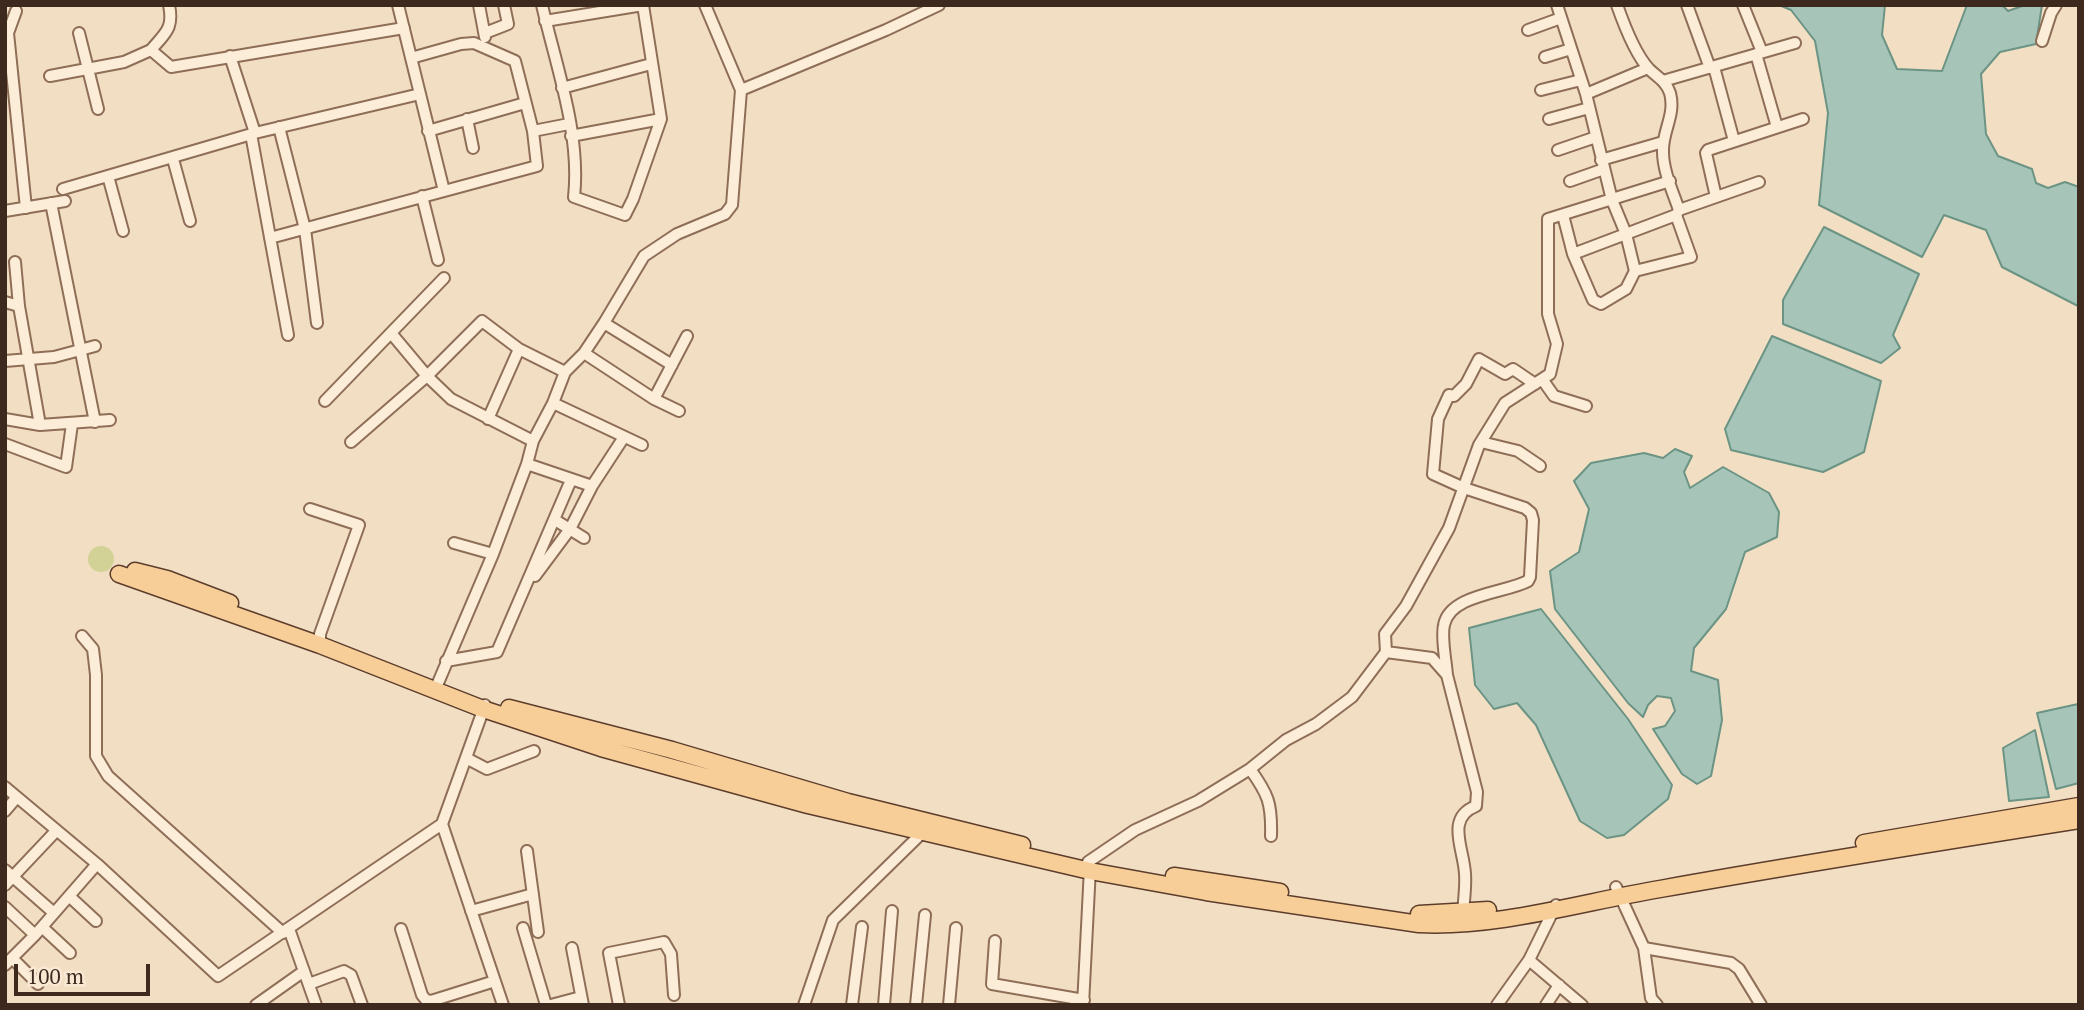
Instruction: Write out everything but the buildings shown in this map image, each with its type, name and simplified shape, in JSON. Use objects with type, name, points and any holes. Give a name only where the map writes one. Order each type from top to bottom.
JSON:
[{"type":"main road","points":[[121,571],[167,579],[320,640],[386,659],[437,686],[485,706],[601,748],[808,805],[922,832],[1089,865],[1425,915],[1556,905]]},
{"type":"main road","points":[[485,706],[672,750],[860,805],[1089,865],[1206,892],[1419,924],[1452,926],[1849,845],[2079,806]]},
{"type":"main road","points":[[1618,891],[2079,820]]},
{"type":"street","points":[[50,76],[124,62],[151,50],[172,21],[169,5]]},
{"type":"street","points":[[398,5],[444,191]]},
{"type":"street","points":[[479,5],[485,33],[483,47]]},
{"type":"street","points":[[485,33],[508,24],[504,5]]},
{"type":"street","points":[[542,5],[545,21],[562,88],[571,136],[576,181],[574,197],[625,215],[661,119],[643,5],[545,21]]},
{"type":"street","points":[[437,686],[493,554],[533,441],[565,372],[584,353],[644,256],[677,234],[725,214],[733,205],[741,90],[705,5]]},
{"type":"street","points":[[741,90],[939,5]]},
{"type":"street","points":[[1557,5],[1586,94],[1612,200],[1626,234],[1635,271],[1626,289],[1601,304],[1592,300],[1573,254],[1563,215]]},
{"type":"street","points":[[1617,5],[1625,29],[1648,68],[1669,90],[1673,107],[1662,155],[1691,257],[1635,271]]},
{"type":"street","points":[[1686,5],[1712,67],[1734,141]]},
{"type":"street","points":[[1743,5],[1759,53],[1777,127]]},
{"type":"street","points":[[2042,41],[2056,5]]},
{"type":"street","points":[[16,11],[7,33],[18,113],[26,208]]},
{"type":"street","points":[[1528,30],[1562,18]]},
{"type":"street","points":[[151,50],[171,67],[404,28]]},
{"type":"street","points":[[79,33],[98,109]]},
{"type":"street","points":[[270,239],[537,166],[533,131],[515,61],[474,43],[411,58]]},
{"type":"street","points":[[1663,81],[1795,43]]},
{"type":"street","points":[[1545,57],[1572,49]]},
{"type":"street","points":[[230,56],[253,134],[288,335]]},
{"type":"street","points":[[562,88],[651,64]]},
{"type":"street","points":[[1586,94],[1648,68]]},
{"type":"street","points":[[1541,90],[1581,80]]},
{"type":"street","points":[[5,211],[51,203],[108,176],[253,134],[420,94]]},
{"type":"street","points":[[428,131],[525,103]]},
{"type":"street","points":[[1549,119],[1589,108]]},
{"type":"street","points":[[5,115],[18,113]]},
{"type":"street","points":[[467,119],[473,148]]},
{"type":"street","points":[[571,136],[661,119]]},
{"type":"street","points":[[1716,197],[1706,153],[1713,147],[1803,119]]},
{"type":"street","points":[[533,131],[569,124]]},
{"type":"street","points":[[279,127],[306,229],[317,323]]},
{"type":"street","points":[[1558,150],[1596,137]]},
{"type":"street","points":[[1570,181],[1663,142]]},
{"type":"street","points":[[173,159],[190,221]]},
{"type":"street","points":[[108,176],[123,231]]},
{"type":"street","points":[[995,941],[992,984],[1084,1002],[1089,865],[1135,830],[1198,801],[1250,769],[1286,740],[1316,724],[1352,697],[1387,652],[1385,634],[1406,606],[1449,528],[1481,442],[1505,403],[1550,374],[1557,344],[1548,314],[1548,219],[1670,181]]},
{"type":"street","points":[[1573,254],[1759,182]]},
{"type":"street","points":[[422,196],[438,260]]},
{"type":"street","points":[[51,203],[95,422]]},
{"type":"street","points":[[15,262],[19,306],[40,425]]},
{"type":"street","points":[[325,401],[444,278]]},
{"type":"street","points":[[5,302],[19,306]]},
{"type":"street","points":[[351,442],[427,376],[482,321],[519,349],[565,372]]},
{"type":"street","points":[[604,323],[672,365]]},
{"type":"street","points":[[391,333],[427,376],[451,399],[533,441]]},
{"type":"street","points":[[654,399],[687,336]]},
{"type":"street","points":[[5,361],[29,360],[95,346]]},
{"type":"street","points":[[488,419],[519,349]]},
{"type":"street","points":[[584,353],[654,399],[679,411]]},
{"type":"street","points":[[1463,912],[1465,874],[1458,831],[1460,818],[1465,811],[1476,806],[1476,792],[1447,675],[1444,625],[1452,612],[1469,600],[1524,584],[1530,577],[1533,520],[1531,513],[1525,508],[1464,488],[1433,474],[1438,419],[1449,395],[1454,396],[1466,384],[1479,359],[1505,374],[1513,369],[1538,382],[1554,396],[1586,406]]},
{"type":"street","points":[[553,402],[642,445]]},
{"type":"street","points":[[5,419],[40,425],[110,420]]},
{"type":"street","points":[[5,444],[66,467],[72,424]]},
{"type":"street","points":[[526,589],[570,529],[592,486],[624,437]]},
{"type":"street","points":[[1481,442],[1518,451],[1540,466]]},
{"type":"street","points":[[527,464],[592,486]]},
{"type":"street","points":[[446,661],[498,652],[571,480]]},
{"type":"street","points":[[310,509],[359,525],[320,640]]},
{"type":"street","points":[[555,520],[584,538]]},
{"type":"street","points":[[454,542],[493,554]]},
{"type":"street","points":[[82,636],[93,649],[96,675],[96,756],[108,776],[286,931],[316,1005]]},
{"type":"street","points":[[1387,652],[1432,658],[1447,675]]},
{"type":"street","points":[[5,786],[97,864],[218,976],[442,824],[485,706]]},
{"type":"street","points":[[466,758],[487,769],[534,751]]},
{"type":"street","points":[[1250,769],[1267,792],[1272,817],[1271,836]]},
{"type":"street","points":[[5,811],[17,797]]},
{"type":"street","points":[[442,824],[503,1005]]},
{"type":"street","points":[[54,913],[8,877],[56,831]]},
{"type":"street","points":[[804,1005],[832,920],[922,832]]},
{"type":"street","points":[[527,851],[538,932]]},
{"type":"street","points":[[38,984],[9,961],[97,864]]},
{"type":"street","points":[[1618,891],[1644,948],[1651,998],[1657,1005]]},
{"type":"street","points":[[471,912],[533,894]]},
{"type":"street","points":[[69,896],[96,921]]},
{"type":"street","points":[[1498,1004],[1529,960],[1556,905]]},
{"type":"street","points":[[5,906],[70,953]]},
{"type":"street","points":[[884,1005],[892,911]]},
{"type":"street","points":[[916,1005],[925,915]]},
{"type":"street","points":[[852,1005],[862,927]]},
{"type":"street","points":[[523,928],[546,1005]]},
{"type":"street","points":[[949,1005],[956,928]]},
{"type":"street","points":[[401,929],[422,995],[426,1000],[495,981]]},
{"type":"street","points":[[619,1005],[609,953],[664,942],[671,954],[674,995]]},
{"type":"street","points":[[551,1005],[582,1001],[572,948]]},
{"type":"street","points":[[1644,948],[1731,962],[1739,969],[1755,1002]]},
{"type":"street","points":[[1529,960],[1582,1005]]},
{"type":"street","points":[[256,1005],[304,971]]},
{"type":"street","points":[[309,984],[344,971],[351,975],[362,1005]]},
{"type":"street","points":[[1546,1005],[1559,985]]},
{"type":"shaded area","points":[[1779,5],[1885,5],[1882,35],[1897,69],[1942,71],[1967,5],[2002,5],[2008,11],[2025,5],[2042,5],[2036,44],[2000,52],[1981,74],[1986,134],[1998,156],[2032,169],[2036,183],[2048,188],[2065,182],[2079,187],[2078,306],[2002,267],[1986,230],[1944,215],[1922,257],[1819,205],[1828,113],[1815,41],[1791,10]]},
{"type":"shaded area","points":[[1824,227],[1919,274],[1893,335],[1900,348],[1881,363],[1783,324],[1783,300]]},
{"type":"shaded area","points":[[1772,336],[1881,381],[1864,452],[1823,472],[1731,450],[1725,429]]},
{"type":"shaded area","points":[[1675,449],[1692,456],[1684,472],[1690,488],[1723,467],[1769,493],[1779,512],[1777,537],[1745,552],[1726,609],[1694,648],[1691,671],[1718,680],[1722,720],[1711,776],[1697,784],[1682,774],[1653,729],[1665,726],[1675,711],[1671,698],[1657,696],[1648,705],[1643,717],[1628,703],[1555,609],[1550,571],[1579,552],[1589,509],[1574,481],[1591,463],[1644,453],[1663,458]]},
{"type":"shaded area","points":[[101,546],[110,550],[114,559],[110,568],[101,572],[92,568],[88,559],[92,550]]},
{"type":"shaded area","points":[[1541,609],[1628,719],[1672,785],[1668,799],[1624,835],[1607,838],[1580,821],[1536,725],[1517,703],[1494,709],[1475,685],[1469,628]]},
{"type":"shaded area","points":[[2078,704],[2079,783],[2056,789],[2037,713]]},
{"type":"shaded area","points":[[2035,730],[2049,797],[2009,801],[2003,748]]}]
